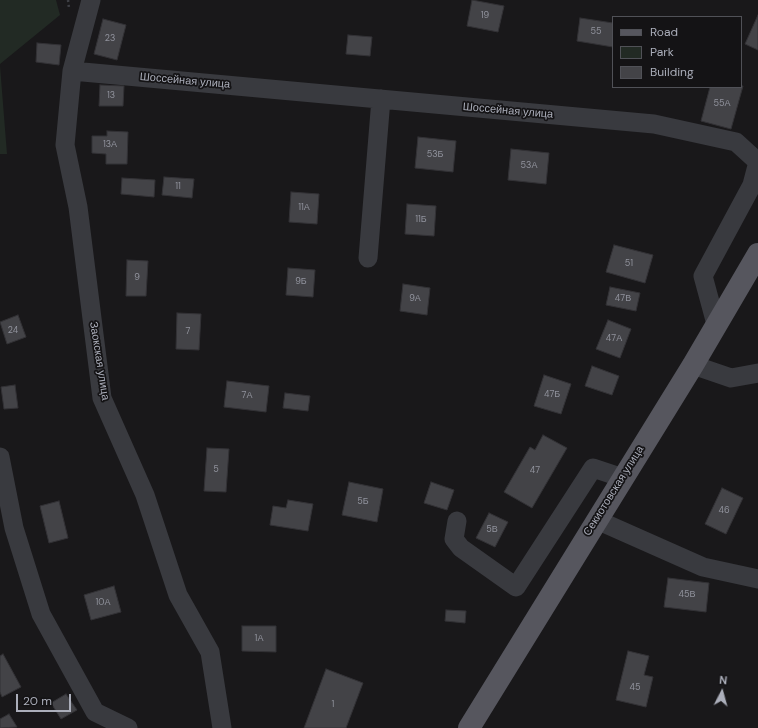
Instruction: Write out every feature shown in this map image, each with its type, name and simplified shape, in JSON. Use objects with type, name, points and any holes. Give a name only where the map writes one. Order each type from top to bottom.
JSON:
[{"type":"main road","name":"Секиотовская улица","points":[[469,728],[693,365],[758,254]]},
{"type":"street","name":"Заокская улица","points":[[91,0],[72,71],[65,145],[78,207],[102,398],[146,495],[178,595],[210,652],[222,728]]},
{"type":"street","name":"Шоссейная улица","points":[[72,71],[654,124],[736,142],[758,162],[752,185],[703,276],[716,324]]},
{"type":"street","points":[[368,258],[381,99]]},
{"type":"street","points":[[693,365],[731,378],[758,373]]},
{"type":"street","points":[[0,457],[14,528],[41,614],[95,720],[128,728]]},
{"type":"street","points":[[457,520],[454,539],[461,548],[516,587],[593,468],[623,478]]},
{"type":"street","points":[[597,520],[703,567],[758,579]]},
{"type":"green space","points":[[0,0],[56,0],[60,15],[0,64]]},
{"type":"green space","points":[[0,66],[7,154],[0,154]]},
{"type":"building","points":[[472,0],[504,6],[498,32],[467,26]]},
{"type":"building","points":[[758,15],[758,50],[745,44]]},
{"type":"building","points":[[580,18],[612,23],[612,47],[577,41]]},
{"type":"building","points":[[103,19],[126,25],[117,60],[94,54]]},
{"type":"building","points":[[348,35],[372,37],[370,56],[346,54]]},
{"type":"building","points":[[37,43],[61,45],[59,65],[36,62]]},
{"type":"building","points":[[100,85],[124,86],[123,106],[99,106]]},
{"type":"building","points":[[743,86],[731,129],[701,121],[710,88],[742,88]]},
{"type":"building","points":[[107,131],[128,132],[127,164],[106,164],[106,154],[92,153],[92,136],[107,136]]},
{"type":"building","points":[[418,137],[456,141],[453,172],[415,168]]},
{"type":"building","points":[[511,149],[549,153],[546,184],[508,180]]},
{"type":"building","points":[[164,177],[194,179],[192,198],[162,195]]},
{"type":"building","points":[[122,178],[155,180],[154,197],[121,194]]},
{"type":"building","points":[[291,192],[319,194],[317,224],[289,222]]},
{"type":"building","points":[[407,204],[436,206],[434,236],[405,234]]},
{"type":"building","points":[[614,245],[653,255],[645,283],[606,272]]},
{"type":"building","points":[[127,260],[148,261],[146,296],[126,296]]},
{"type":"building","points":[[288,268],[315,270],[313,297],[286,295]]},
{"type":"building","points":[[403,284],[430,288],[427,315],[400,311]]},
{"type":"building","points":[[610,287],[640,293],[636,311],[606,305]]},
{"type":"building","points":[[177,313],[201,314],[199,350],[176,349]]},
{"type":"building","points":[[18,315],[26,337],[7,344],[0,322]]},
{"type":"building","points":[[608,320],[631,329],[620,358],[596,349]]},
{"type":"building","points":[[592,366],[619,376],[612,395],[585,386]]},
{"type":"building","points":[[544,375],[571,384],[561,414],[534,406]]},
{"type":"building","points":[[227,381],[269,386],[266,412],[224,407]]},
{"type":"building","points":[[15,385],[18,408],[4,409],[1,387]]},
{"type":"building","points":[[285,393],[310,396],[308,411],[283,408]]},
{"type":"building","points":[[543,435],[567,448],[532,508],[504,492],[530,447],[535,450]]},
{"type":"building","points":[[207,448],[229,449],[226,492],[204,491]]},
{"type":"building","points":[[349,482],[383,489],[377,522],[342,515]]},
{"type":"building","points":[[431,482],[454,490],[447,510],[424,503]]},
{"type":"building","points":[[722,488],[743,498],[726,534],[705,524]]},
{"type":"building","points":[[288,500],[313,504],[308,531],[270,525],[273,506],[286,508]]},
{"type":"building","points":[[59,501],[68,538],[49,543],[40,506]]},
{"type":"building","points":[[489,513],[508,522],[495,547],[476,538]]},
{"type":"building","points":[[668,578],[709,583],[706,612],[664,607]]},
{"type":"building","points":[[114,586],[121,612],[91,620],[84,595]]},
{"type":"building","points":[[446,610],[466,611],[465,623],[445,621]]},
{"type":"building","points":[[242,626],[276,626],[276,652],[242,651]]},
{"type":"building","points":[[628,651],[649,656],[644,675],[653,677],[646,707],[616,700]]},
{"type":"building","points":[[3,654],[21,687],[2,697],[0,692],[0,656]]},
{"type":"building","points":[[326,669],[363,683],[346,728],[304,728]]},
{"type":"building","points":[[66,694],[77,710],[61,719],[51,703]]},
{"type":"building","points":[[9,714],[17,727],[0,728],[0,719]]}]
